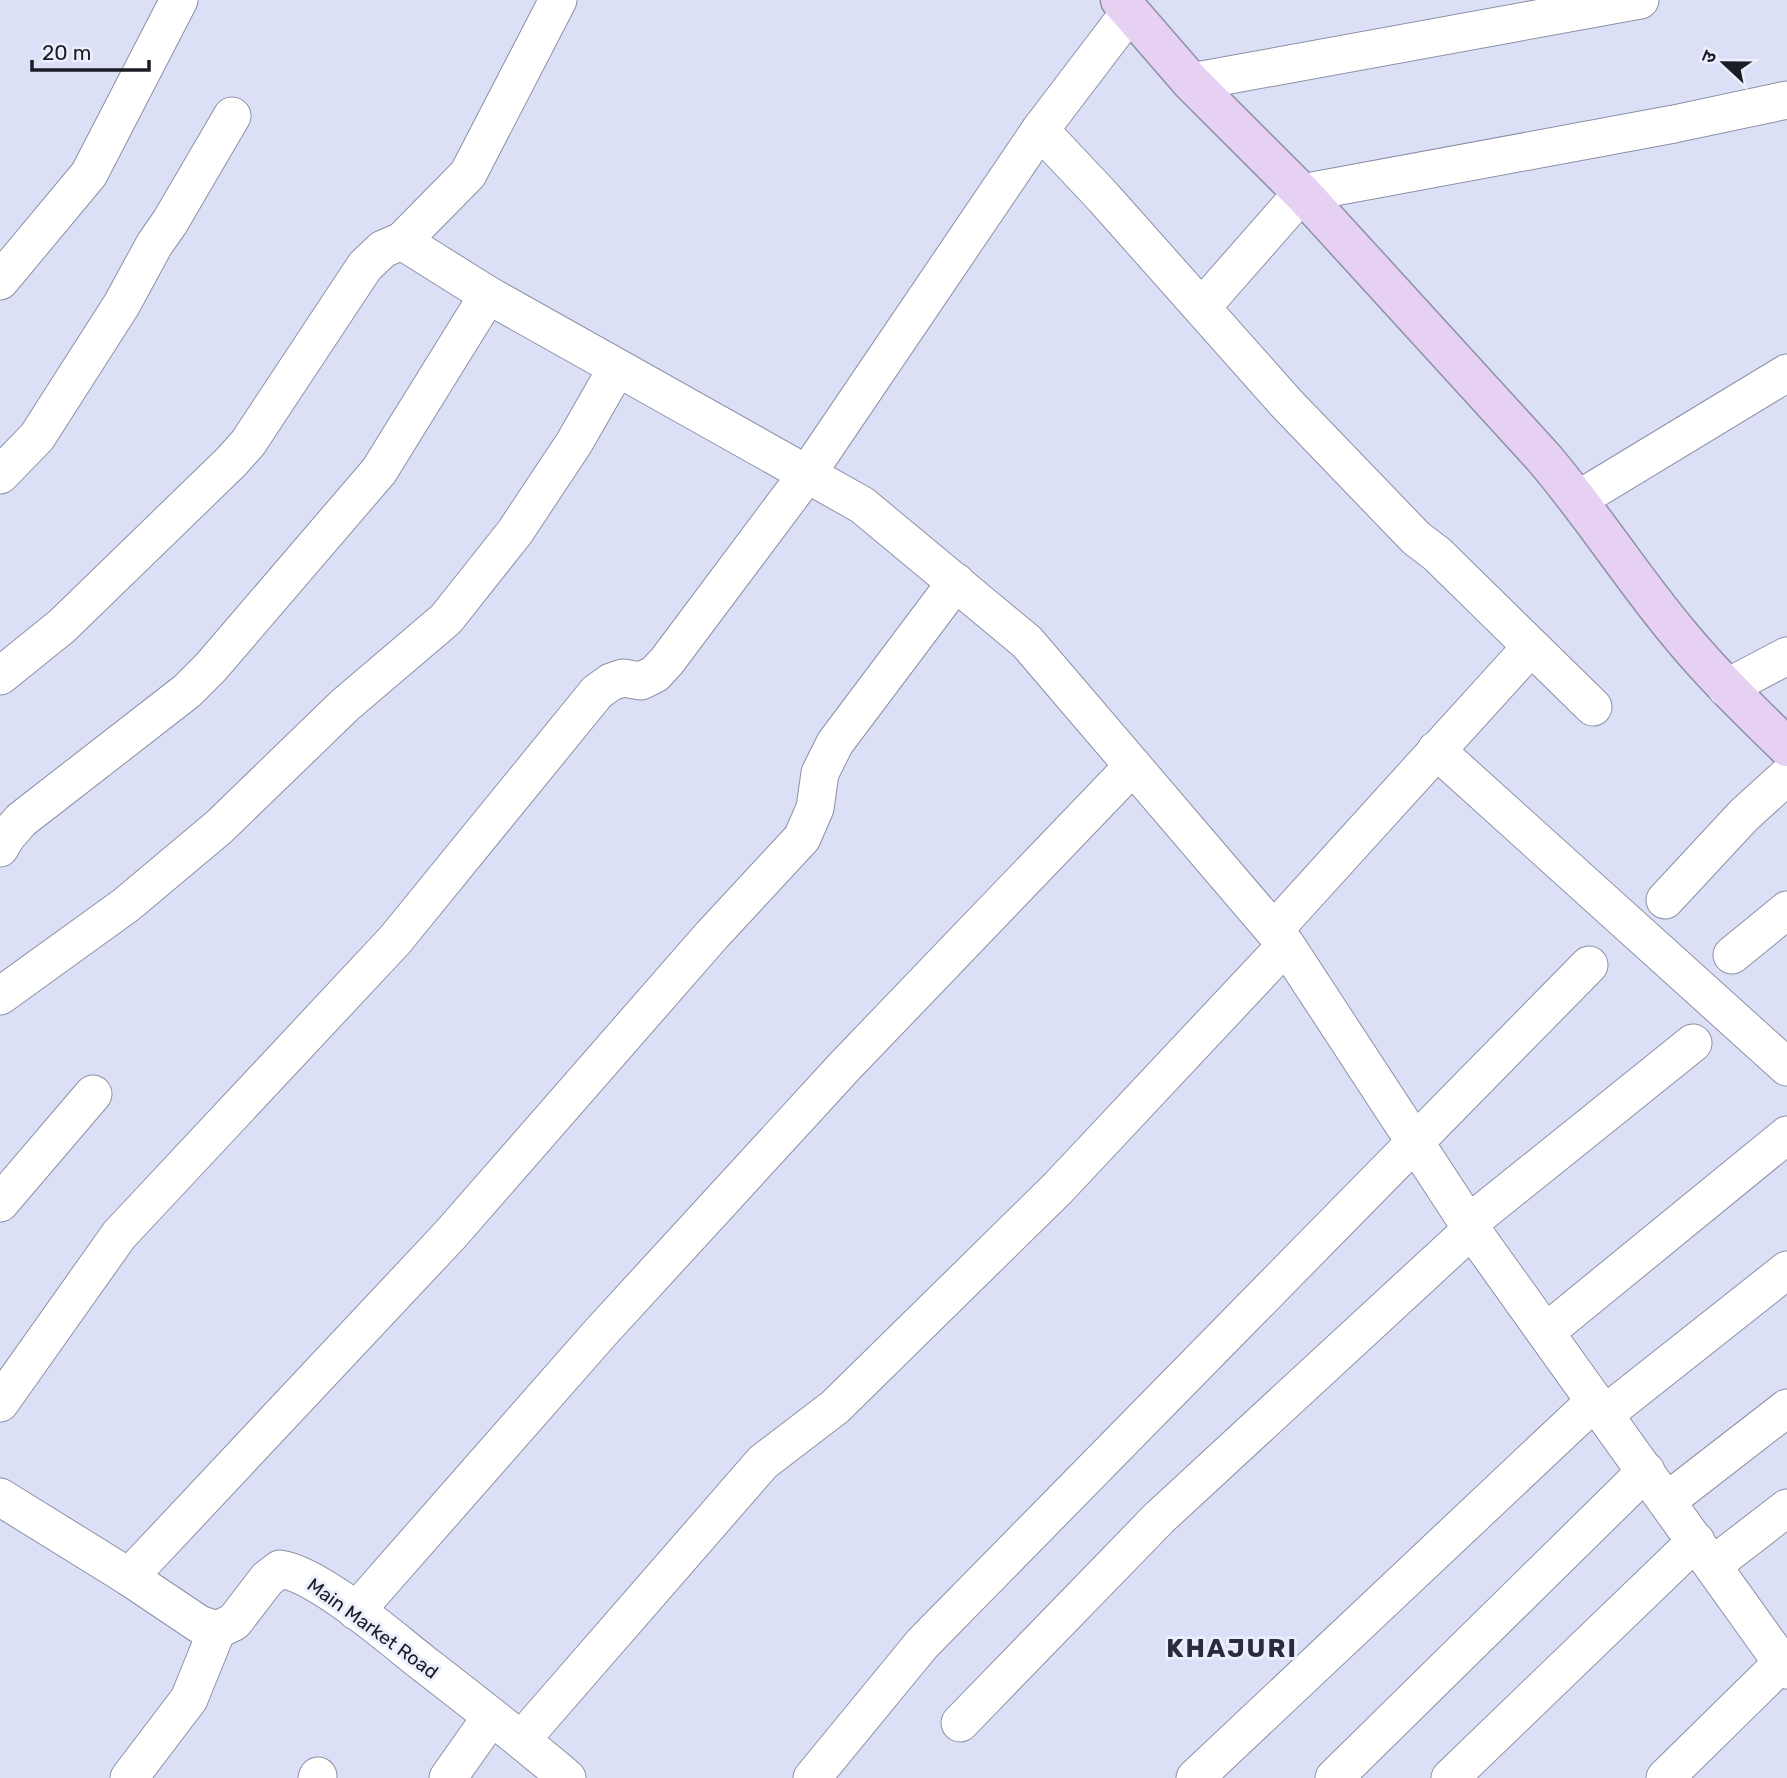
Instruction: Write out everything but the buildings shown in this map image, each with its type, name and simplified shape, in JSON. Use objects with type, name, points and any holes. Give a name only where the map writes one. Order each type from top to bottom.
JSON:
[{"type":"street","points":[[0,281],[89,174],[179,0]]},
{"type":"street","points":[[0,676],[62,626],[248,443],[366,266],[383,249],[402,241],[468,174],[558,0]]},
{"type":"street","points":[[1191,82],[1640,0]]},
{"type":"street","points":[[0,1403],[118,1235],[395,940],[597,692],[611,681],[623,678],[641,681],[655,674],[667,661],[807,474],[1125,7],[1191,82],[1302,193],[1579,499],[1678,633],[1726,688],[1787,747]]},
{"type":"street","points":[[1202,307],[1302,193],[1674,124],[1787,100]]},
{"type":"street","points":[[0,475],[37,437],[122,304],[232,116]]},
{"type":"street","points":[[1041,130],[1287,404],[1416,538],[1437,554],[1593,707]]},
{"type":"street","points":[[402,241],[488,295],[862,505],[1027,642],[1280,937],[1470,1226],[1784,1666],[1665,1778]]},
{"type":"street","points":[[0,848],[21,820],[187,691],[211,667],[379,471],[488,295]]},
{"type":"street","points":[[0,996],[126,905],[219,827],[345,705],[446,619],[515,532],[574,443],[617,368]]},
{"type":"street","points":[[1579,499],[1787,373]]},
{"type":"street","points":[[129,1577],[450,1236],[712,935],[803,838],[815,808],[820,773],[835,743],[956,582]]},
{"type":"street","points":[[522,1739],[763,1462],[835,1407],[1058,1188],[1280,937],[1436,750],[1531,647]]},
{"type":"street","points":[[1726,688],[1787,656]]},
{"type":"street","points":[[1436,750],[1787,1068]]},
{"type":"street","points":[[356,1611],[601,1332],[845,1066],[1133,766]]},
{"type":"street","points":[[1665,900],[1744,815],[1787,776]]},
{"type":"street","points":[[1732,955],[1787,910]]},
{"type":"street","points":[[812,1778],[922,1644],[1589,965]]},
{"type":"street","points":[[960,1723],[1159,1518],[1470,1226],[1693,1043]]},
{"type":"street","points":[[0,1203],[93,1094]]},
{"type":"street","points":[[1546,1332],[1787,1135]]},
{"type":"street","points":[[1195,1778],[1600,1407],[1787,1270]]},
{"type":"street","points":[[1667,1501],[1787,1408]]},
{"type":"street","points":[[1334,1778],[1646,1471]]},
{"type":"street","points":[[0,1497],[199,1624],[218,1630],[189,1699],[129,1778]]},
{"type":"street","points":[[1450,1778],[1704,1553],[1787,1508]]},
{"type":"street","name":"Main Market Road","points":[[218,1630],[233,1622],[267,1579],[280,1569],[294,1571],[356,1611],[522,1739],[567,1778]]},
{"type":"street","points":[[449,1778],[491,1717]]},
{"type":"district","name":"KHAJURI","points":[[1232,1648]]}]
